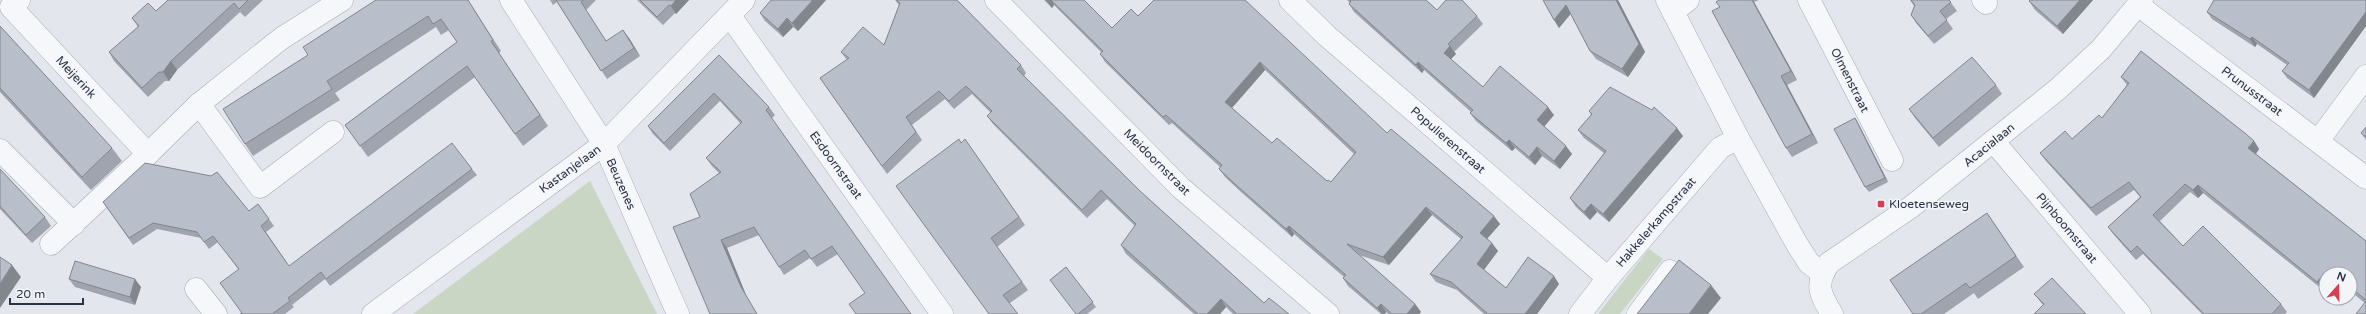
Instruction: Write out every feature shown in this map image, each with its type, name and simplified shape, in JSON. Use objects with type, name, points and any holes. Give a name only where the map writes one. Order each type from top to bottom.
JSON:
[{"type":"street","name":"Meijerink","points":[[19,0],[11,7],[148,154]]},
{"type":"street","points":[[51,244],[148,154],[199,104],[282,38],[342,0]]},
{"type":"street","name":"Beuzenes","points":[[511,0],[604,144],[678,314]]},
{"type":"street","name":"Kastanjelaan","points":[[373,314],[604,144],[744,0]]},
{"type":"street","name":"Meidoornstraat","points":[[996,0],[1181,188],[1328,314]]},
{"type":"street","name":"Populierenstraat","points":[[1290,0],[1333,42],[1608,278]]},
{"type":"street","name":"Olmenstraat","points":[[1809,0],[1892,160]]},
{"type":"street","name":"Prunusstraat","points":[[2140,3],[2366,178]]},
{"type":"street","name":"Acacialaan","points":[[1822,273],[1829,263],[1911,207],[1994,142],[2058,89],[2101,49],[2140,3]]},
{"type":"street","points":[[1676,4],[1738,138],[1798,246],[1809,263],[1822,273],[1819,287],[1824,301],[1832,314]]},
{"type":"street","name":"Esdoornstraat","points":[[730,16],[942,314]]},
{"type":"street","points":[[2318,141],[2366,76]]},
{"type":"street","points":[[199,104],[260,188],[333,132]]},
{"type":"street","name":"Hakkelerkampstraat","points":[[1580,314],[1608,278],[1720,148],[1738,138]]},
{"type":"street","name":"Pijnboomstraat","points":[[1994,142],[2140,314]]},
{"type":"street","points":[[0,150],[74,224]]},
{"type":"street","points":[[1638,314],[1670,271]]},
{"type":"street","points":[[196,289],[216,314]]},
{"type":"green space","points":[[590,181],[657,314],[413,314]]},
{"type":"green space","points":[[1649,249],[1663,259],[1620,314],[1598,314]]},
{"type":"building","points":[[168,0],[248,0],[239,9],[234,3],[171,61],[163,72],[159,72],[142,88],[109,52],[139,26],[132,18],[148,3],[156,11]]},
{"type":"building","points":[[376,0],[468,0],[493,40],[491,41],[540,115],[515,134],[467,66],[360,146],[345,125],[457,42],[441,19],[433,24],[428,16],[327,81],[332,89],[245,144],[223,109],[308,55],[303,47]]},
{"type":"building","points":[[556,0],[583,0],[581,2],[606,41],[623,30],[634,48],[601,71]]},
{"type":"building","points":[[640,0],[676,0],[657,17]]},
{"type":"building","points":[[771,0],[813,0],[792,23],[787,18],[778,29],[760,13]]},
{"type":"building","points":[[896,0],[957,0],[1021,65],[1017,69],[1140,191],[1264,303],[1269,298],[1289,314],[1237,314],[1221,299],[1207,314],[1198,314],[1121,245],[1136,224],[1101,190],[1082,210],[987,116],[992,111],[966,86],[949,101],[939,91],[906,117],[916,132],[882,166],[820,78],[849,58],[841,52],[863,27],[884,45],[900,3]]},
{"type":"building","points":[[1051,0],[1084,0],[1112,28],[1131,9],[1138,16],[1154,0],[1245,0],[1387,133],[1391,129],[1494,216],[1480,233],[1492,243],[1477,264],[1506,288],[1528,257],[1554,276],[1525,314],[1486,314],[1487,313],[1451,282],[1430,274],[1463,237],[1426,207],[1383,257],[1347,244],[1415,304],[1407,314],[1392,314],[1381,304],[1377,308],[1343,278],[1346,275],[1289,226],[1286,229],[1219,169],[1222,165],[1166,115],[1163,117],[1100,54],[1103,51]],"holes":[[[1260,62],[1356,152],[1331,182],[1328,180],[1327,181],[1277,138],[1272,143],[1225,102]]]},
{"type":"building","points":[[1350,0],[1426,0],[1437,10],[1446,0],[1462,0],[1477,16],[1448,44],[1450,46],[1444,53],[1483,87],[1500,66],[1548,107],[1537,120],[1566,146],[1554,161],[1537,147],[1529,157],[1509,140],[1506,143],[1470,113],[1473,110],[1418,62],[1416,65],[1349,4],[1351,1]]},
{"type":"building","points":[[1543,0],[1616,0],[1639,44],[1622,69],[1590,51],[1566,5],[1554,20]]},
{"type":"building","points":[[1719,0],[1752,0],[1791,71],[1781,76],[1812,134],[1786,148],[1712,11],[1720,7],[1716,2]]},
{"type":"building","points":[[1911,0],[1949,0],[1951,2],[1940,11],[1947,20],[1928,36],[1911,15],[1915,5]]},
{"type":"building","points":[[2080,0],[2057,26],[2029,1]]},
{"type":"building","points":[[2214,0],[2366,0],[2366,12],[2309,90],[2282,71],[2289,63],[2252,37],[2250,39],[2207,12]]},
{"type":"building","points":[[0,26],[112,148],[82,177],[0,88]]},
{"type":"building","points":[[2141,51],[2254,141],[2248,148],[2366,241],[2366,300],[2358,294],[2358,266],[2318,266],[2317,282],[2198,185],[2193,190],[2185,184],[2153,215],[2183,246],[2203,226],[2281,304],[2272,314],[2204,314],[2137,246],[2131,252],[2108,227],[2141,197],[2129,182],[2091,208],[2040,153],[2065,131],[2072,139],[2099,115],[2102,118],[2129,83],[2121,77]]},
{"type":"building","points":[[719,55],[769,107],[766,110],[911,314],[856,314],[849,304],[865,293],[832,246],[811,259],[805,250],[779,267],[754,227],[721,240],[741,287],[757,314],[710,314],[673,227],[700,217],[690,194],[721,172],[706,158],[742,122],[714,93],[664,143],[648,126]]},
{"type":"building","points":[[1972,57],[1996,85],[1933,138],[1909,109]]},
{"type":"building","points":[[1610,87],[1652,110],[1654,107],[1677,128],[1603,214],[1591,204],[1584,212],[1570,198],[1606,151],[1578,130],[1592,114],[1589,111]]},
{"type":"building","points":[[1855,118],[1885,178],[1865,187],[1834,129]]},
{"type":"building","points":[[2366,127],[2366,137],[2361,133]]},
{"type":"building","points":[[959,139],[961,143],[965,139],[1019,217],[991,238],[1022,282],[1003,295],[1018,314],[989,314],[896,186]]},
{"type":"building","points":[[452,143],[472,169],[326,279],[321,272],[288,298],[290,301],[272,314],[240,314],[242,313],[220,283],[239,269],[213,236],[204,242],[197,232],[153,223],[129,238],[103,202],[145,163],[211,176],[217,172],[249,211],[258,204],[269,219],[261,226],[289,266]]},
{"type":"building","points":[[0,169],[45,217],[26,235],[0,206]]},
{"type":"building","points":[[1987,213],[2016,256],[1970,288],[1966,283],[1921,314],[1913,314],[1890,280]]},
{"type":"building","points":[[0,257],[12,265],[0,284]]},
{"type":"building","points":[[1679,260],[1711,285],[1689,314],[1637,314]]},
{"type":"building","points":[[75,261],[135,279],[130,297],[69,279]]},
{"type":"building","points":[[1066,267],[1093,302],[1078,314],[1076,314],[1050,280]]},
{"type":"building","points":[[2052,278],[2086,314],[2034,314],[2044,304],[2034,294]]},
{"type":"building","points":[[2366,301],[2366,314],[2356,314]]},
{"type":"place","name":"Kloetenseweg","points":[[1881,204]]}]
